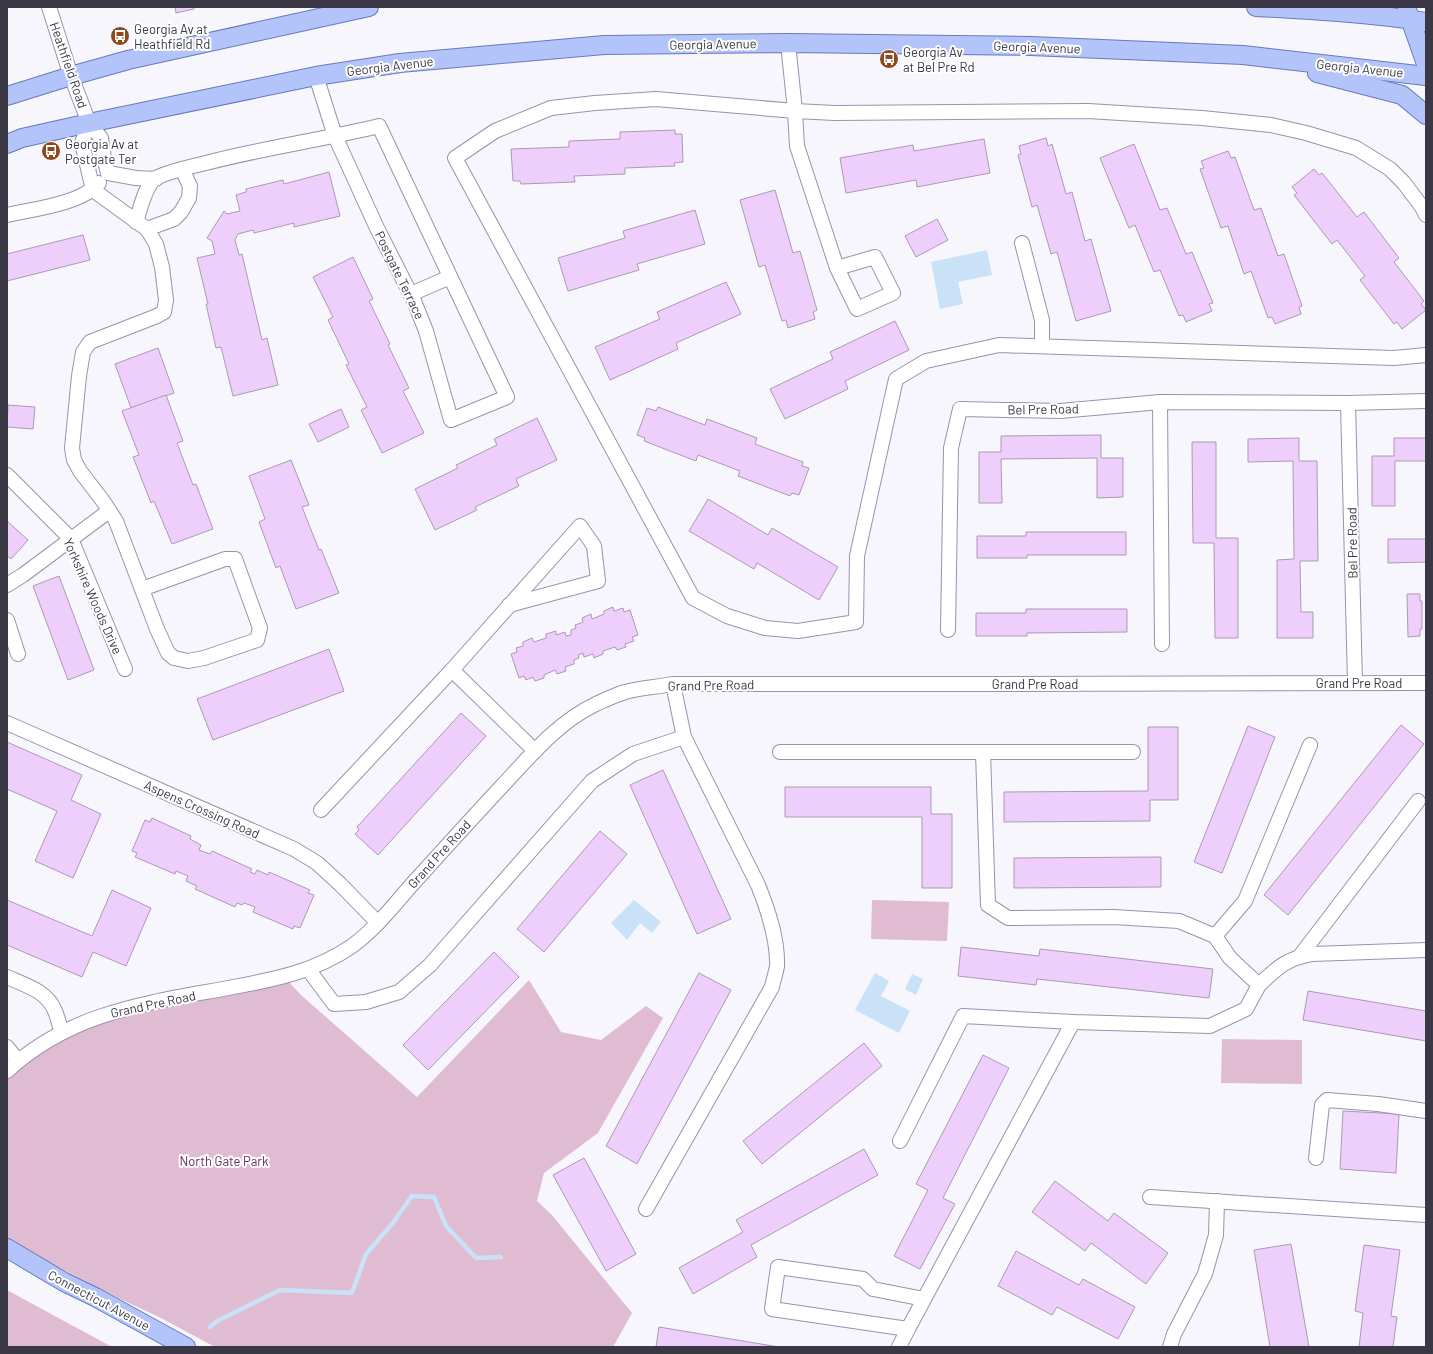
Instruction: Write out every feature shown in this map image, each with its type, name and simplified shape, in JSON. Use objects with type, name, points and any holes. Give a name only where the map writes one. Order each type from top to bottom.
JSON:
[{"type":"main road","points":[[7,96],[128,60],[369,7]]},
{"type":"main road","points":[[1256,7],[1414,16],[1426,64]]},
{"type":"main road","name":"Georgia Avenue","points":[[7,144],[22,138],[89,123],[316,76],[400,63],[604,45],[788,43],[1031,46],[1252,56],[1426,76]]},
{"type":"main road","points":[[1252,56],[1402,95],[1426,115]]},
{"type":"main road","name":"Connecticut Avenue","points":[[9,1250],[64,1282],[95,1297],[186,1347]]},
{"type":"street","name":"Heathfield Road","points":[[49,7],[71,76],[89,123]]},
{"type":"street","points":[[788,43],[798,146],[837,268]]},
{"type":"street","name":"Postgate Terrace","points":[[316,76],[335,136],[376,226],[411,294],[426,331],[451,420],[507,397],[450,277]]},
{"type":"street","points":[[1426,215],[1422,206],[1404,183],[1390,169],[1356,148],[1306,133],[1271,126],[1202,118],[1088,111],[835,113],[656,100],[595,103],[551,108],[494,131],[455,158],[693,598],[727,616],[765,628],[798,631],[856,622],[857,556],[896,379],[926,361],[999,345],[1394,358],[1426,355]]},
{"type":"street","points":[[89,123],[101,138],[108,173]]},
{"type":"street","points":[[89,123],[82,143],[93,190],[142,226],[156,244],[162,267],[166,300],[164,312],[90,342],[83,352],[79,376],[72,448],[74,460],[80,471],[116,521],[157,629],[168,653],[174,658],[188,661],[204,658],[257,640],[260,628],[235,560],[225,559],[142,589]]},
{"type":"street","points":[[108,173],[136,178],[156,179],[182,169],[230,157],[379,126],[450,277],[411,294]]},
{"type":"street","points":[[142,226],[174,219],[181,212],[189,198],[190,186],[182,169]]},
{"type":"street","points":[[7,215],[75,200],[93,190],[108,173]]},
{"type":"street","points":[[142,226],[146,193],[156,179]]},
{"type":"street","points":[[1022,243],[1042,320],[1042,346]]},
{"type":"street","name":"Bel Pre Road","points":[[948,630],[951,448],[960,409],[1060,411],[1160,402],[1348,403],[1426,401]]},
{"type":"street","points":[[1160,402],[1162,644]]},
{"type":"street","name":"Bel Pre Road","points":[[1348,403],[1355,683]]},
{"type":"street","name":"Yorkshire Woods Drive","points":[[7,475],[71,539],[125,669]]},
{"type":"street","points":[[7,585],[23,575],[109,511]]},
{"type":"street","points":[[321,810],[452,670],[509,605],[580,526],[594,546],[598,581],[509,605]]},
{"type":"street","points":[[7,620],[18,654]]},
{"type":"street","points":[[452,670],[535,750]]},
{"type":"street","name":"Grand Pre Road","points":[[7,1071],[18,1061],[62,1032],[92,1019],[129,1007],[284,977],[331,959],[352,946],[378,923],[446,846],[535,750],[564,723],[594,705],[626,692],[673,684],[1426,683]]},
{"type":"street","points":[[646,1209],[772,987],[777,968],[776,948],[767,907],[684,737],[673,684]]},
{"type":"street","name":"Aspens Crossing Road","points":[[7,723],[294,849],[317,863],[378,923]]},
{"type":"street","points":[[308,969],[334,1004],[366,1002],[400,992],[430,965],[592,781],[633,754],[684,737]]},
{"type":"street","points":[[1215,936],[1245,901],[1310,745]]},
{"type":"street","points":[[780,752],[1133,752]]},
{"type":"street","points":[[983,752],[988,906],[1008,918],[1114,917],[1179,921],[1215,936],[1230,958],[1259,985]]},
{"type":"street","points":[[1300,956],[1418,801]]},
{"type":"street","points":[[900,1141],[963,1016],[1073,1022],[1210,1026],[1246,1009],[1259,985],[1277,968],[1300,956],[1312,954],[1426,950]]},
{"type":"street","points":[[7,977],[35,989],[50,1002],[55,1010],[62,1032]]},
{"type":"street","points":[[899,1347],[906,1328],[924,1300],[1073,1022]]},
{"type":"street","points":[[7,1047],[18,1061]]},
{"type":"street","points":[[1316,1158],[1322,1105],[1327,1100],[1378,1104],[1426,1111]]},
{"type":"street","points":[[1150,1197],[1426,1215]]},
{"type":"street","points":[[1170,1347],[1174,1334],[1205,1274],[1216,1235],[1216,1201]]},
{"type":"street","points":[[906,1328],[772,1309],[778,1267],[863,1279],[873,1289],[924,1300]]},
{"type":"green space","points":[[872,900],[949,902],[947,941],[871,939]]},
{"type":"green space","name":"North Gate Park","points":[[284,977],[301,995],[417,1097],[529,980],[561,1032],[601,1040],[646,1006],[663,1018],[598,1133],[544,1173],[537,1201],[551,1214],[632,1313],[613,1347],[215,1347],[161,1318],[101,1290],[7,1240],[7,1071],[86,1021]]},
{"type":"green space","points":[[1222,1039],[1302,1040],[1302,1084],[1221,1083]]},
{"type":"green space","points":[[7,1290],[112,1347],[7,1347]]},
{"type":"water","points":[[987,250],[992,275],[958,282],[963,304],[940,309],[931,262]]},
{"type":"water","points":[[634,900],[661,922],[652,933],[640,923],[627,940],[611,923]]},
{"type":"water","points":[[875,973],[889,981],[881,996],[910,1011],[899,1033],[855,1010]]},
{"type":"water","points":[[912,974],[923,979],[916,995],[905,989]]},
{"type":"building","points":[[175,7],[194,7],[194,9],[176,13]]},
{"type":"building","points":[[675,130],[675,134],[682,134],[683,162],[674,163],[675,166],[625,168],[625,174],[574,176],[575,182],[521,184],[520,181],[513,181],[511,149],[569,147],[569,141],[620,139],[620,132]]},
{"type":"building","points":[[1046,138],[1048,146],[1052,144],[1066,194],[1072,192],[1085,241],[1091,239],[1111,311],[1076,321],[1057,252],[1051,254],[1037,205],[1032,207],[1018,155],[1021,154],[1019,146]]},
{"type":"building","points":[[984,139],[990,173],[917,187],[916,180],[846,193],[840,158],[913,145],[914,151]]},
{"type":"building","points":[[1134,144],[1160,210],[1167,208],[1186,254],[1192,252],[1213,303],[1209,304],[1212,311],[1186,322],[1183,315],[1179,316],[1160,270],[1154,272],[1135,225],[1129,228],[1100,158]]},
{"type":"building","points":[[1228,151],[1231,158],[1235,157],[1254,210],[1261,208],[1278,256],[1284,254],[1302,306],[1299,307],[1301,314],[1275,324],[1272,317],[1268,318],[1251,271],[1244,274],[1228,226],[1221,228],[1200,169],[1204,168],[1201,161]]},
{"type":"building","points":[[1314,169],[1319,175],[1322,173],[1357,217],[1364,212],[1399,258],[1394,262],[1424,301],[1421,304],[1426,310],[1402,329],[1397,322],[1394,324],[1360,280],[1365,276],[1337,240],[1332,244],[1294,195],[1297,193],[1292,187]]},
{"type":"building","points":[[329,172],[340,216],[294,227],[294,223],[254,233],[253,230],[238,234],[235,240],[239,255],[242,254],[262,340],[267,338],[278,385],[233,396],[221,347],[216,348],[206,304],[208,304],[197,258],[215,254],[212,241],[207,238],[224,211],[227,214],[240,211],[236,195],[246,192],[246,189],[283,180],[284,184]]},
{"type":"building","points":[[775,190],[793,253],[800,251],[817,310],[813,312],[815,319],[788,328],[786,320],[782,321],[765,265],[759,267],[740,200]]},
{"type":"building","points":[[695,210],[705,244],[637,264],[639,270],[568,291],[558,258],[625,238],[623,231]]},
{"type":"building","points":[[937,219],[948,240],[916,257],[905,236]]},
{"type":"building","points":[[83,235],[90,260],[7,281],[7,254]]},
{"type":"building","points":[[353,257],[373,299],[369,301],[409,388],[403,391],[424,433],[382,453],[361,410],[367,407],[346,365],[349,364],[328,320],[333,317],[313,277]]},
{"type":"building","points":[[726,282],[741,314],[676,343],[678,349],[610,380],[595,347],[660,319],[657,312]]},
{"type":"building","points":[[895,321],[909,350],[845,381],[848,389],[785,419],[770,389],[833,359],[830,352]]},
{"type":"building","points":[[158,348],[174,393],[131,408],[115,364]]},
{"type":"building","points":[[166,395],[183,441],[177,443],[193,485],[196,484],[213,529],[172,544],[154,501],[151,503],[133,457],[139,455],[122,411]]},
{"type":"building","points":[[8,405],[35,407],[33,429],[7,427]]},
{"type":"building","points":[[658,407],[705,425],[707,419],[757,438],[755,444],[803,462],[802,466],[809,468],[799,495],[792,493],[790,496],[738,476],[740,471],[698,455],[696,461],[644,441],[645,438],[637,435],[647,408],[656,411]]},
{"type":"building","points":[[341,409],[349,427],[318,442],[309,424]]},
{"type":"building","points":[[537,418],[557,460],[516,479],[519,486],[475,507],[477,510],[435,530],[415,489],[458,468],[456,465],[497,445],[494,439]]},
{"type":"building","points":[[1101,435],[1101,458],[1123,458],[1123,497],[1097,498],[1097,458],[1001,459],[1002,503],[979,503],[979,452],[1001,452],[1001,436]]},
{"type":"building","points":[[1299,438],[1299,461],[1317,461],[1318,561],[1300,561],[1301,612],[1313,612],[1313,638],[1277,638],[1277,560],[1294,559],[1293,461],[1248,462],[1248,439]]},
{"type":"building","points":[[1394,438],[1426,438],[1426,461],[1395,461],[1395,506],[1372,506],[1372,456],[1394,456]]},
{"type":"building","points":[[1192,442],[1216,442],[1216,538],[1238,538],[1238,638],[1215,638],[1214,543],[1193,543]]},
{"type":"building","points":[[291,460],[309,505],[302,507],[319,550],[321,549],[339,593],[296,609],[280,566],[276,568],[259,522],[265,519],[249,476]]},
{"type":"building","points":[[708,499],[768,535],[772,528],[838,567],[819,600],[757,563],[754,569],[689,531]]},
{"type":"building","points":[[7,521],[28,540],[11,559],[7,556]]},
{"type":"building","points":[[1026,532],[1126,532],[1126,555],[1027,555],[1027,558],[977,558],[977,536],[1026,536]]},
{"type":"building","points":[[1388,539],[1426,539],[1426,562],[1388,563]]},
{"type":"building","points":[[59,576],[94,670],[68,680],[33,586]]},
{"type":"building","points":[[1407,594],[1420,594],[1420,601],[1422,601],[1422,629],[1420,629],[1420,636],[1408,637]]},
{"type":"building","points":[[613,607],[614,611],[623,608],[624,612],[630,610],[638,635],[632,637],[634,641],[625,644],[626,647],[617,650],[615,647],[603,651],[603,654],[594,658],[593,654],[584,657],[583,653],[578,655],[579,658],[574,660],[574,664],[565,667],[566,671],[557,674],[555,670],[544,675],[544,678],[535,681],[533,677],[526,680],[524,676],[519,678],[511,654],[517,652],[516,648],[523,646],[523,642],[532,638],[534,642],[546,638],[546,634],[556,631],[556,635],[565,632],[566,636],[571,635],[571,630],[576,628],[575,625],[583,622],[582,618],[591,614],[592,619],[604,614],[604,611]]},
{"type":"building","points":[[1026,609],[1127,609],[1127,632],[1027,633],[1027,636],[976,636],[976,613],[1026,613]]},
{"type":"building","points":[[329,649],[344,691],[213,740],[197,699]]},
{"type":"building","points":[[461,713],[486,736],[378,855],[355,834],[359,830],[357,827]]},
{"type":"building","points":[[1401,725],[1424,744],[1288,915],[1264,895]]},
{"type":"building","points":[[1248,726],[1275,737],[1222,873],[1194,862]]},
{"type":"building","points":[[1148,727],[1178,727],[1178,800],[1150,800],[1150,821],[1004,822],[1004,792],[1148,791]]},
{"type":"building","points":[[7,742],[82,775],[71,800],[101,814],[73,878],[35,861],[57,811],[7,789]]},
{"type":"building","points":[[663,770],[731,919],[697,934],[630,785]]},
{"type":"building","points":[[785,787],[931,787],[931,814],[952,814],[952,888],[922,888],[922,817],[785,817]]},
{"type":"building","points":[[152,818],[191,836],[190,839],[201,845],[199,850],[210,854],[212,851],[252,869],[250,872],[255,874],[257,870],[268,875],[269,872],[310,890],[308,893],[314,895],[300,928],[294,926],[293,929],[253,912],[255,907],[244,903],[242,905],[237,903],[235,907],[195,889],[197,886],[186,881],[188,876],[176,871],[175,874],[135,857],[137,853],[132,851],[145,820],[150,822]]},
{"type":"building","points":[[600,831],[627,854],[544,952],[517,929]]},
{"type":"building","points":[[1161,857],[1161,887],[1014,888],[1014,858]]},
{"type":"building","points":[[112,890],[151,908],[126,966],[93,952],[82,977],[7,945],[7,900],[92,936]]},
{"type":"building","points":[[961,947],[1039,956],[1040,949],[1213,969],[1209,998],[1037,979],[1036,985],[958,976]]},
{"type":"building","points":[[494,952],[519,977],[428,1070],[403,1045]]},
{"type":"building","points":[[699,973],[731,990],[637,1164],[606,1146]]},
{"type":"building","points":[[1308,991],[1426,1011],[1426,1041],[1303,1020]]},
{"type":"building","points":[[864,1043],[882,1066],[762,1164],[743,1141]]},
{"type":"building","points":[[983,1055],[1009,1068],[943,1198],[955,1204],[920,1269],[894,1256],[928,1190],[916,1184]]},
{"type":"building","points":[[1343,1111],[1399,1114],[1396,1173],[1340,1169]]},
{"type":"building","points":[[864,1149],[878,1175],[751,1245],[757,1257],[693,1294],[679,1268],[743,1232],[736,1220]]},
{"type":"building","points":[[584,1158],[636,1254],[606,1271],[553,1175]]},
{"type":"building","points":[[1055,1181],[1108,1221],[1114,1213],[1168,1253],[1146,1284],[1091,1243],[1085,1251],[1032,1212]]},
{"type":"building","points":[[1291,1244],[1309,1347],[1270,1347],[1254,1250]]},
{"type":"building","points":[[1364,1245],[1400,1250],[1391,1316],[1397,1317],[1393,1347],[1359,1347],[1363,1313],[1355,1311]]},
{"type":"building","points":[[1016,1251],[1079,1285],[1083,1279],[1135,1307],[1118,1339],[1057,1307],[1052,1315],[998,1286]]},
{"type":"building","points":[[659,1327],[779,1347],[656,1347]]},
{"type":"waterway","points":[[210,1327],[217,1321],[280,1290],[352,1293],[366,1254],[392,1224],[412,1196],[434,1197],[446,1226],[476,1258],[501,1257]]},
{"type":"place","name":"Georgia Av at Heathfield Rd","points":[[120,36]]},
{"type":"place","name":"Georgia Av at Bel Pre Rd","points":[[889,59]]},
{"type":"place","name":"Georgia Av at Postgate Ter","points":[[51,151]]}]
